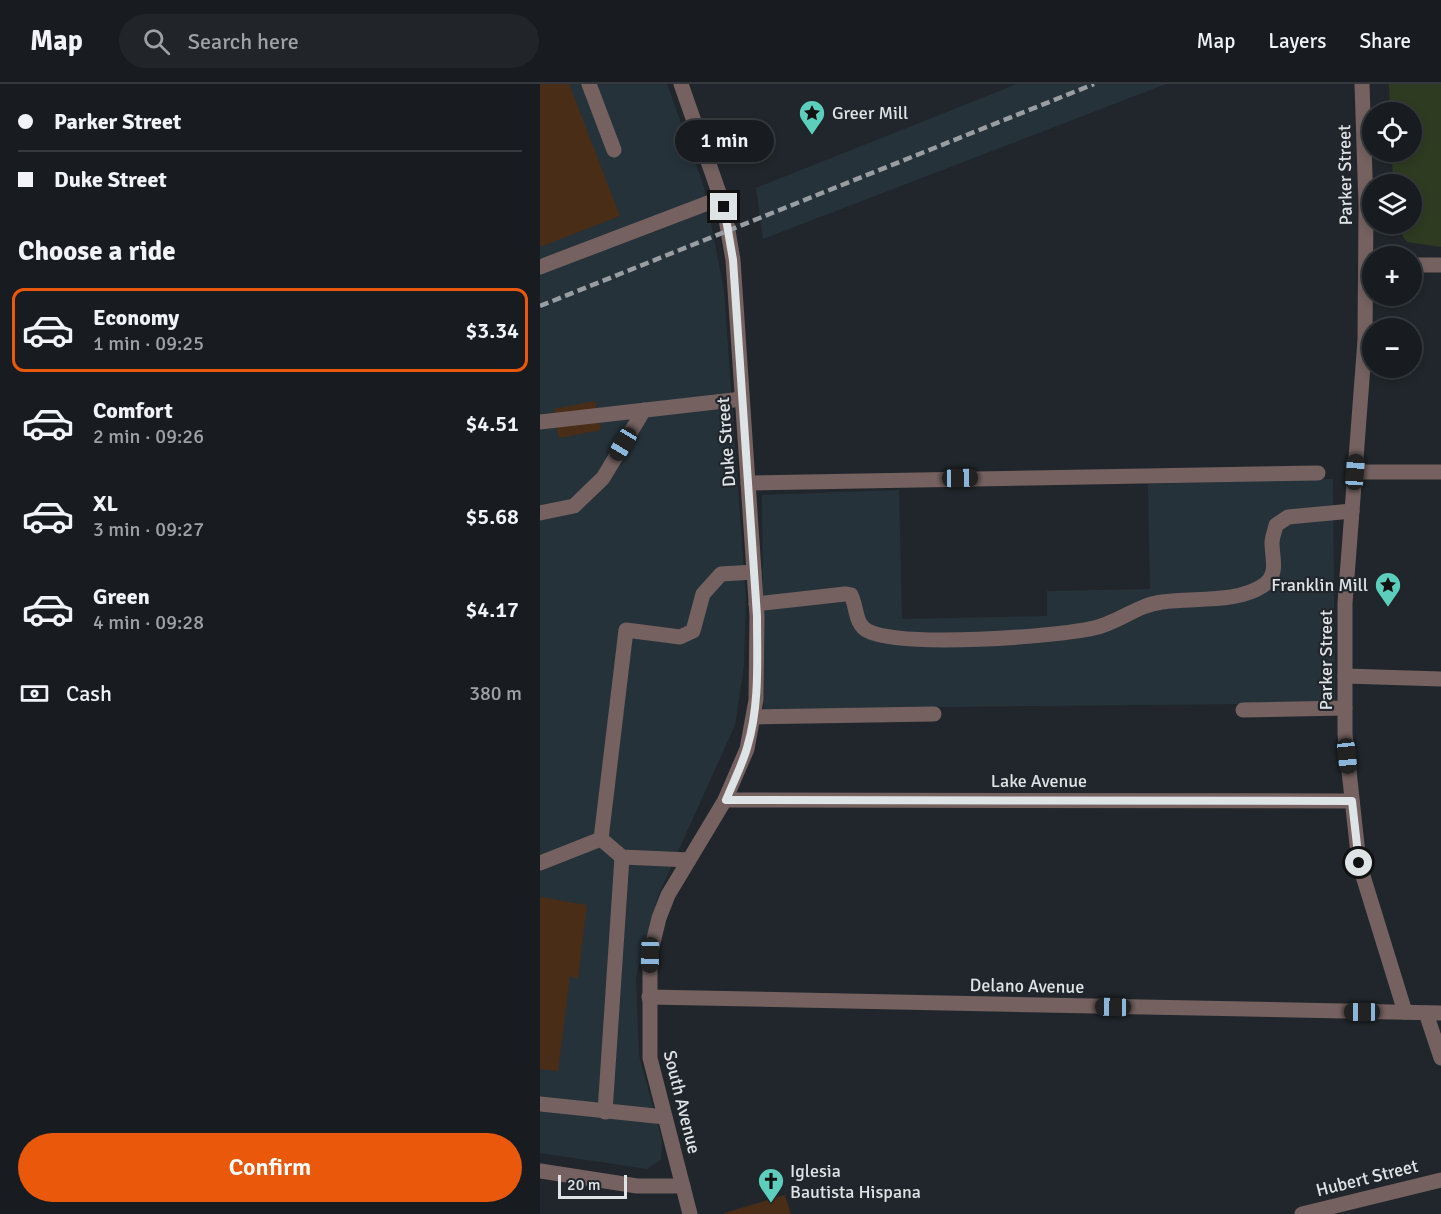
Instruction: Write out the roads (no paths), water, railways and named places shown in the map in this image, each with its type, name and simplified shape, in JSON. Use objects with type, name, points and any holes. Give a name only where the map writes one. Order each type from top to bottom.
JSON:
[{"type":"street","points":[[589,84],[614,150]]},
{"type":"street","name":"Duke Street","points":[[681,84],[721,198],[733,260],[754,572],[757,667],[754,717],[747,749],[726,800]]},
{"type":"street","name":"Parker Street","points":[[1362,84],[1368,246]]},
{"type":"street","points":[[540,267],[721,198]]},
{"type":"street","points":[[1422,265],[1441,266]]},
{"type":"street","name":"Parker Street","points":[[1367,306],[1345,603],[1345,708],[1359,863],[1406,1012]]},
{"type":"street","points":[[540,422],[742,399]]},
{"type":"street","points":[[540,513],[574,506],[603,478],[644,410]]},
{"type":"street","points":[[748,483],[1318,472]]},
{"type":"street","points":[[1355,472],[1441,472]]},
{"type":"street","points":[[756,604],[845,594],[851,596],[859,623],[867,631],[887,636],[925,639],[1055,635],[1098,628],[1133,610],[1160,602],[1243,595],[1265,584],[1272,576],[1275,561],[1272,542],[1276,525],[1288,517],[1352,511]]},
{"type":"street","points":[[601,839],[626,630],[680,637],[693,631],[703,594],[722,574],[754,572]]},
{"type":"street","points":[[1345,676],[1441,679]]},
{"type":"street","points":[[1243,710],[1345,708]]},
{"type":"street","points":[[754,717],[934,714]]},
{"type":"street","name":"Lake Avenue","points":[[726,800],[1352,801]]},
{"type":"street","name":"South Avenue","points":[[690,1214],[648,1047],[650,955],[658,918],[668,895],[726,800]]},
{"type":"street","points":[[601,839],[622,857],[689,860]]},
{"type":"street","points":[[540,862],[601,839]]},
{"type":"street","points":[[605,1112],[622,857]]},
{"type":"street","name":"Delano Avenue","points":[[649,997],[1434,1013]]},
{"type":"street","points":[[1434,1013],[1441,1058]]},
{"type":"street","points":[[540,1104],[665,1117]]},
{"type":"street","points":[[540,1171],[637,1186],[683,1186]]},
{"type":"street","name":"Hubert Street","points":[[1302,1214],[1319,1212],[1441,1180]]},
{"type":"railway","points":[[540,306],[1094,84]]},
{"type":"place","name":"Greer Mill","points":[[812,136]]},
{"type":"place","name":"Franklin Mill","points":[[1388,608]]},
{"type":"place","name":"Iglesia Bautista Hispana","points":[[771,1204]]}]
